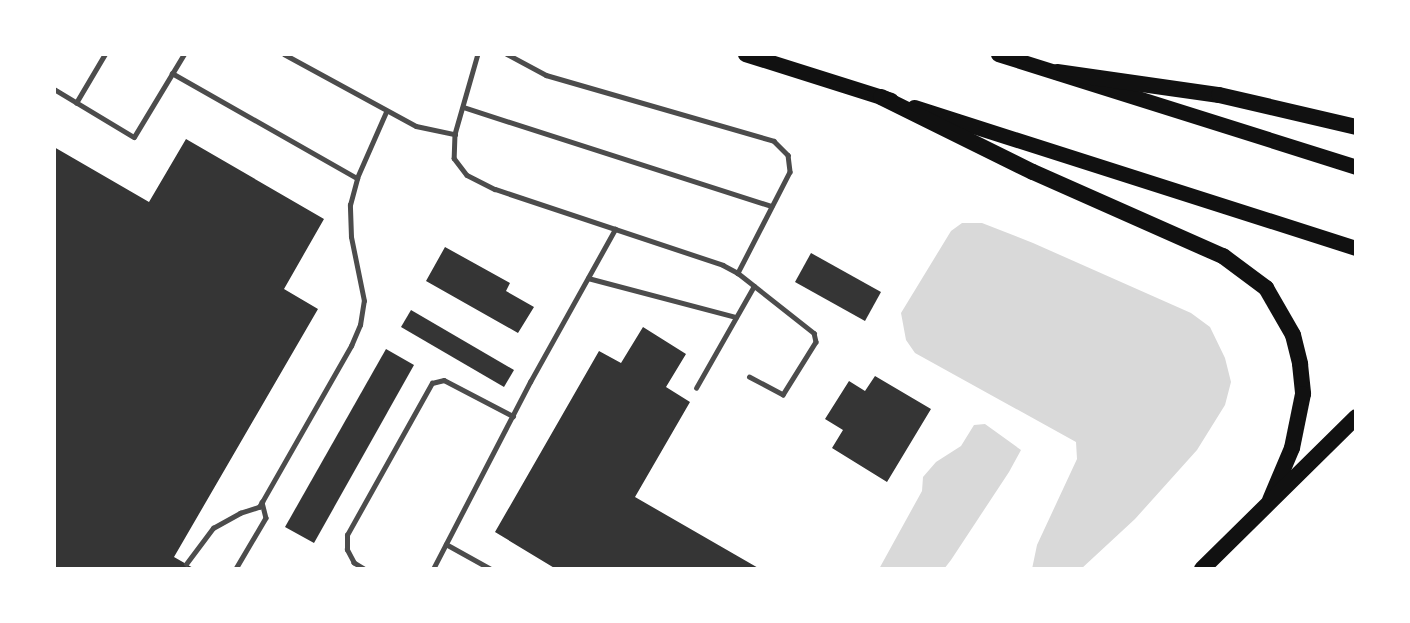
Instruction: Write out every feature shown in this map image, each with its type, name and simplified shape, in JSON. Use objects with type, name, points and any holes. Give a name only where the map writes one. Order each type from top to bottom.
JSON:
[{"type":"highway","points":[[1057,72],[1219,95],[1356,127]]},
{"type":"highway","points":[[881,97],[1033,172],[1223,256],[1244,269],[1266,288],[1281,309],[1293,334],[1300,364],[1302,388],[1297,432],[1270,500]]},
{"type":"highway","points":[[1203,569],[1356,417]]},
{"type":"main road","points":[[745,54],[1356,248]]},
{"type":"main road","points":[[998,54],[1356,167]]},
{"type":"lane","points":[[76,103],[105,54]]},
{"type":"lane","points":[[54,89],[134,137],[184,54]]},
{"type":"lane","points":[[284,54],[386,112],[416,126],[455,134]]},
{"type":"lane","points":[[478,54],[455,134],[454,158],[467,175],[495,189],[723,265],[738,273],[814,333],[816,342],[783,395],[749,377]]},
{"type":"lane","points":[[507,54],[546,75],[774,141],[788,155],[790,171],[738,273]]},
{"type":"lane","points":[[172,74],[357,178]]},
{"type":"lane","points":[[463,107],[772,206]]},
{"type":"lane","points":[[186,564],[213,528],[240,513],[260,507],[351,346],[360,325],[364,301],[351,237],[350,205],[357,178],[386,112]]},
{"type":"lane","points":[[433,569],[615,229]]},
{"type":"lane","points":[[588,278],[736,317]]},
{"type":"lane","points":[[696,388],[754,286]]},
{"type":"lane","points":[[364,569],[354,563],[347,550],[347,535],[432,383],[444,380],[513,416]]},
{"type":"lane","points":[[236,569],[266,518],[262,502]]},
{"type":"lane","points":[[446,544],[491,569]]},
{"type":"shaded area","points":[[962,223],[982,223],[1033,243],[1191,313],[1210,327],[1225,358],[1231,382],[1225,405],[1197,450],[1135,519],[1081,569],[1032,569],[1037,545],[1077,459],[1076,442],[915,353],[906,340],[901,313],[951,231]]},
{"type":"shaded area","points":[[985,424],[1021,450],[951,560],[944,569],[879,569],[922,491],[923,477],[936,462],[961,446],[974,425]]},
{"type":"building","points":[[186,139],[324,219],[284,289],[318,309],[174,557],[195,569],[54,569],[54,147],[149,202]]},
{"type":"building","points":[[445,247],[510,283],[506,291],[534,307],[518,333],[426,281]]},
{"type":"building","points":[[811,253],[881,292],[865,321],[795,282]]},
{"type":"building","points":[[411,310],[514,370],[504,387],[401,327]]},
{"type":"building","points":[[643,327],[686,354],[666,387],[690,402],[635,497],[760,569],[556,569],[495,532],[599,351],[621,363]]},
{"type":"building","points":[[386,349],[414,365],[314,543],[285,527]]},
{"type":"building","points":[[875,376],[931,409],[887,482],[832,448],[843,430],[825,419],[849,381],[865,391]]}]
